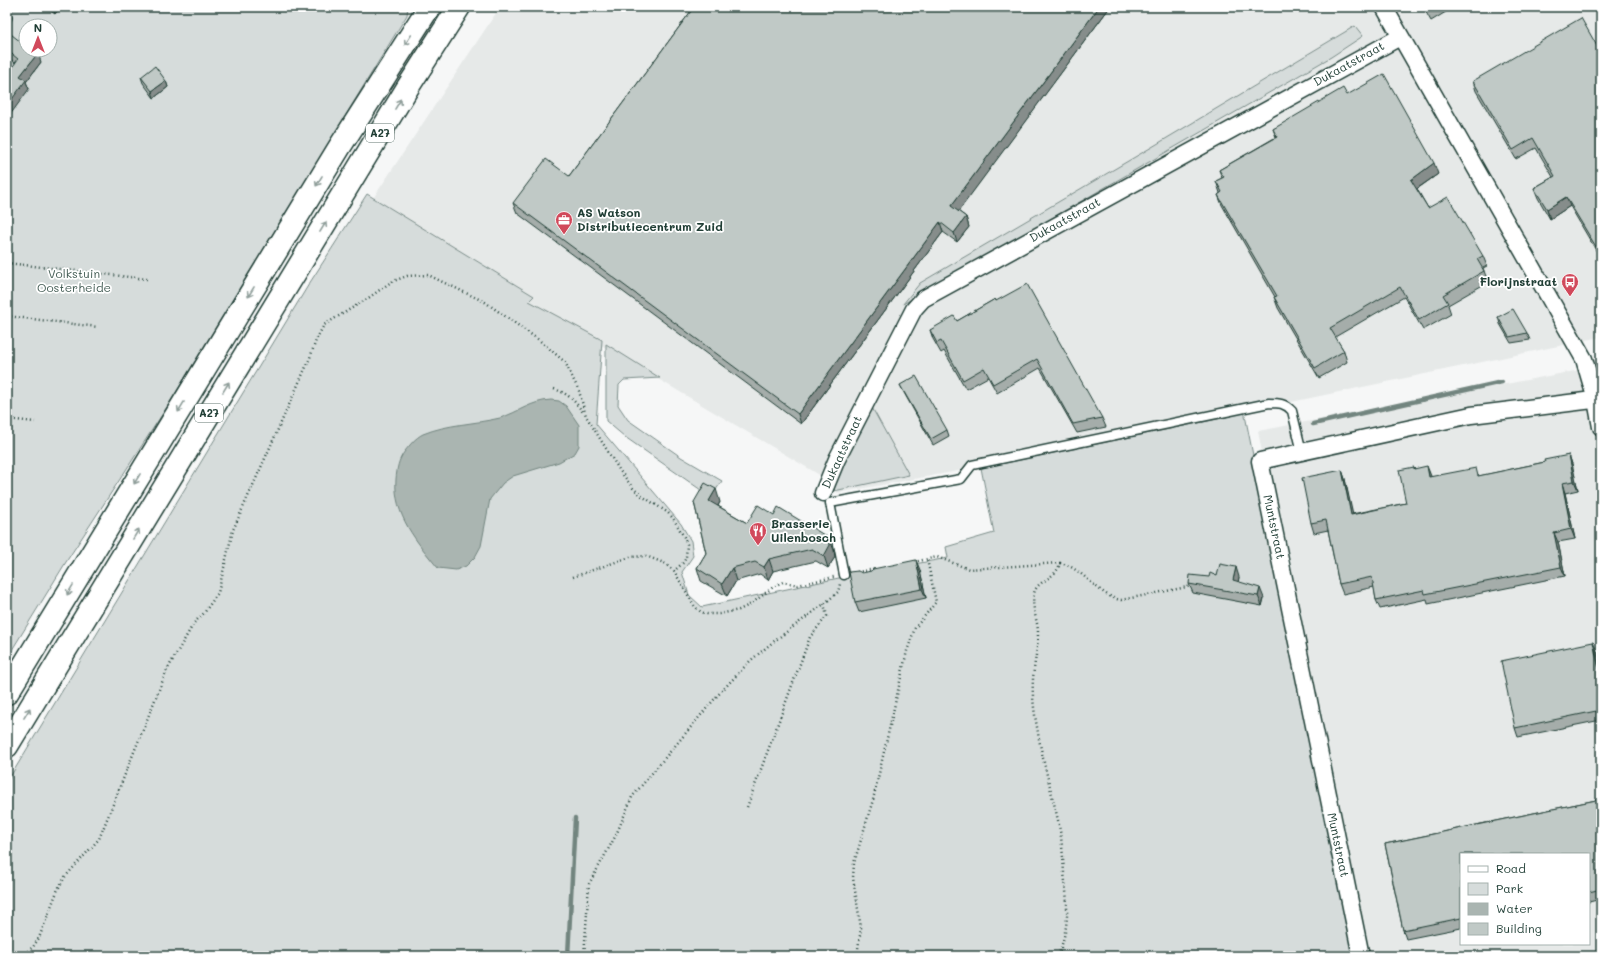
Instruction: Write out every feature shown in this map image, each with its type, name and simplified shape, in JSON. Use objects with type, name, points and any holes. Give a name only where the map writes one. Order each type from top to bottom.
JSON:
[{"type":"highway","name":"A27","points":[[7,693],[339,148],[429,7]]},
{"type":"highway","name":"A27","points":[[7,746],[404,94],[459,7]]},
{"type":"street","points":[[1384,7],[1584,359],[1598,400],[1601,427]]},
{"type":"street","name":"Dukaatstraat","points":[[823,493],[837,459],[914,309],[923,299],[1400,37]]},
{"type":"street","name":"Muntstraat","points":[[1361,956],[1260,461],[1471,415],[1598,400]]},
{"type":"lane","points":[[844,574],[830,503],[961,479],[972,465],[1280,402],[1288,407],[1294,414],[1302,452]]},
{"type":"path","points":[[7,263],[147,279]]},
{"type":"path","points":[[21,956],[33,947],[39,938],[58,889],[65,877],[99,839],[167,670],[194,623],[204,613],[218,593],[233,530],[245,500],[310,358],[316,340],[324,325],[367,299],[391,282],[407,276],[428,274],[485,302],[540,340],[556,353],[565,362],[572,376],[579,391],[586,416]]},
{"type":"path","points":[[7,316],[98,327]]},
{"type":"path","points":[[554,389],[562,391],[577,404],[632,488],[667,512],[673,518],[687,544],[684,562],[674,570]]},
{"type":"path","points":[[7,419],[35,422]]},
{"type":"path","points":[[573,577],[637,556],[654,558],[674,570],[695,607],[700,612],[707,614],[719,614],[739,610],[751,604],[776,585],[783,582],[798,585],[844,574],[882,568]]},
{"type":"path","points":[[912,562],[937,558],[969,568],[1060,564],[1074,568],[1093,586],[1114,599],[1121,600],[1194,585]]},
{"type":"path","points":[[857,956],[861,928],[853,878],[854,864],[873,800],[907,651],[915,628],[936,602],[927,559]]},
{"type":"path","points":[[1058,956],[1065,938],[1068,904],[1059,827],[1040,742],[1034,704],[1033,680],[1038,636],[1034,594],[1036,588],[1058,571],[1060,564]]},
{"type":"path","points":[[584,956],[589,884],[616,836],[632,797],[717,696],[750,661],[838,592],[844,574]]},
{"type":"path","points":[[747,807],[810,637],[827,616],[824,604]]},
{"type":"shaded area","points":[[500,7],[1601,7],[1601,337],[991,465],[837,493],[833,483],[368,206]]},
{"type":"shaded area","points":[[1601,366],[1601,956],[1358,956],[1258,431]]},
{"type":"green space","name":"Volkstuin Oosterheide","points":[[7,7],[408,7],[407,15],[167,407],[66,562],[7,658]]},
{"type":"green space","points":[[1355,26],[1363,36],[1331,57],[903,304],[920,283]]},
{"type":"green space","points":[[367,194],[534,296],[529,301],[602,340],[596,424],[681,524],[691,541],[693,556],[682,572],[689,595],[702,607],[853,575],[948,558],[946,547],[994,533],[981,468],[1227,417],[1226,409],[1243,405],[1331,848],[1355,956],[7,956],[7,782],[309,284]]},
{"type":"green space","points":[[606,344],[660,378],[624,380],[619,385],[618,405],[628,420],[681,457],[722,481],[711,497],[625,437],[606,421]]},
{"type":"green space","points":[[870,404],[909,475],[834,491],[835,476]]},
{"type":"water","points":[[551,400],[559,401],[566,406],[579,425],[579,446],[575,453],[559,462],[513,476],[503,483],[490,499],[481,546],[475,557],[466,566],[456,570],[438,568],[408,527],[398,504],[396,479],[398,465],[403,454],[413,442],[423,434],[451,426],[500,418],[537,402]]},
{"type":"building","points":[[694,7],[1099,7],[951,206],[966,217],[954,233],[940,222],[798,414],[513,203],[546,159],[569,176]]},
{"type":"building","points":[[1425,7],[1434,7],[1427,11]]},
{"type":"building","points":[[1581,18],[1601,53],[1601,255],[1566,197],[1547,209],[1534,188],[1555,176],[1533,138],[1513,150],[1473,81]]},
{"type":"building","points":[[7,31],[18,40],[18,58],[34,58],[20,76],[26,80],[7,106],[7,75],[18,59],[7,50]]},
{"type":"building","points":[[155,66],[166,81],[152,91],[141,77]]},
{"type":"building","points":[[1384,74],[1434,163],[1411,180],[1428,208],[1448,197],[1483,256],[1477,259],[1484,271],[1443,295],[1448,303],[1419,320],[1400,287],[1330,328],[1344,351],[1315,368],[1274,297],[1277,296],[1218,195],[1222,192],[1216,181],[1224,177],[1219,170],[1277,137],[1273,129],[1343,88],[1347,95]]},
{"type":"building","points":[[1027,284],[1102,418],[1073,424],[1037,359],[993,384],[984,368],[963,380],[941,341],[937,343],[930,330],[954,316],[957,321],[995,299],[996,301]]},
{"type":"building","points":[[1513,309],[1527,333],[1509,337],[1498,317]]},
{"type":"building","points":[[916,376],[947,430],[931,439],[900,385]]},
{"type":"building","points":[[1569,455],[1574,481],[1562,483],[1571,529],[1554,533],[1561,567],[1425,594],[1424,590],[1376,600],[1372,577],[1339,584],[1326,520],[1311,523],[1302,478],[1342,470],[1351,515],[1406,503],[1399,470],[1427,466],[1429,477],[1476,468],[1478,476],[1545,462],[1544,460]]},
{"type":"building","points":[[705,483],[716,489],[709,501],[747,523],[758,505],[774,515],[778,507],[829,538],[830,545],[824,556],[812,549],[769,559],[764,567],[755,562],[732,568],[722,584],[697,568],[706,553],[694,502]]},
{"type":"building","points":[[916,560],[922,589],[855,602],[849,572],[858,571],[862,573],[873,569]]},
{"type":"building","points":[[1220,564],[1236,567],[1233,580],[1260,588],[1258,596],[1189,584],[1190,575],[1209,577],[1210,573],[1217,576]]},
{"type":"building","points":[[1593,642],[1601,679],[1601,710],[1515,728],[1501,661]]},
{"type":"building","points":[[1601,799],[1601,889],[1590,892],[1590,853],[1460,853],[1460,918],[1403,930],[1385,844]]},
{"type":"waterway","points":[[1313,424],[1502,382]]},
{"type":"waterway","points":[[568,956],[575,818]]},
{"type":"place","name":"AS Watson Distributiecentrum Zuid","points":[[564,235]]},
{"type":"place","name":"Florijnstraat","points":[[1570,297]]},
{"type":"place","name":"Brasserie Uilenbosch","points":[[758,546]]}]
